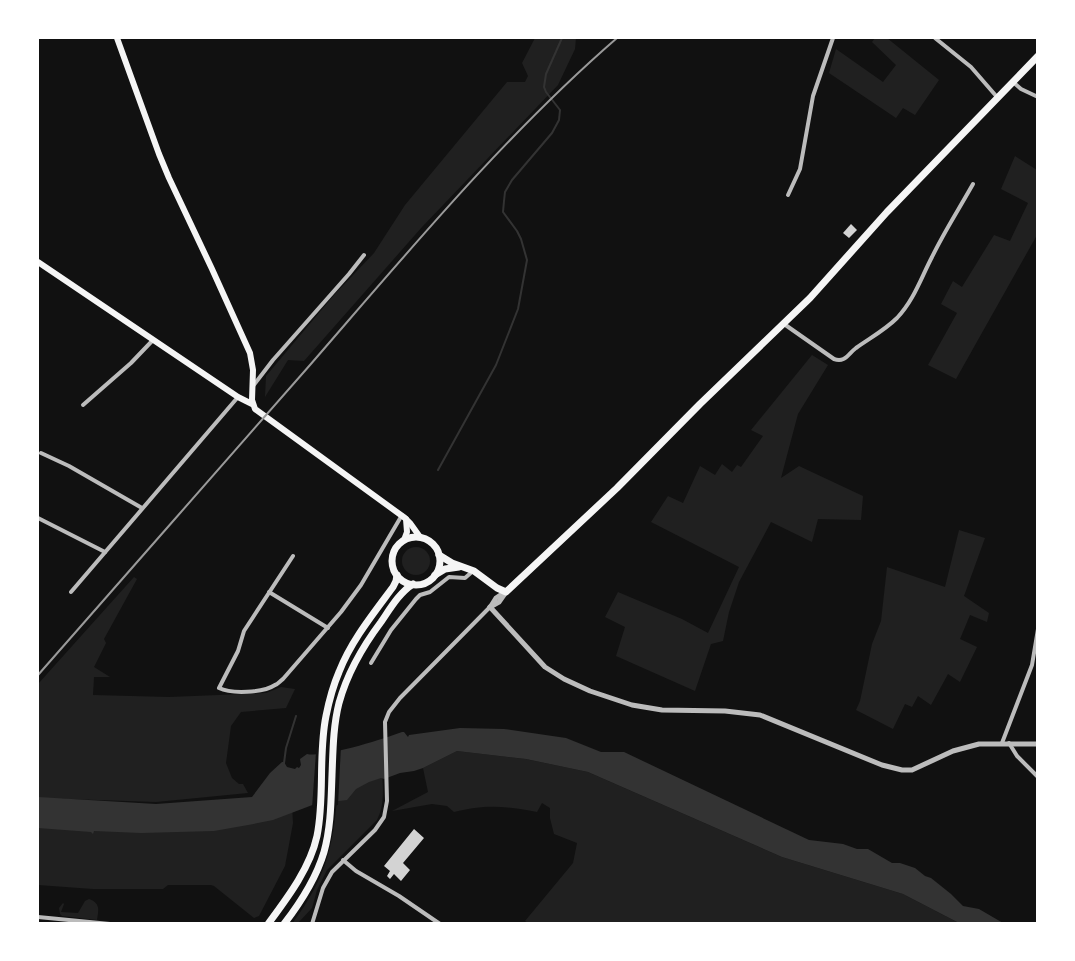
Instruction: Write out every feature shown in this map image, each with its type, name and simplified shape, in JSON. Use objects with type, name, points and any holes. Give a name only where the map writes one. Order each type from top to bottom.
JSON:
[{"type":"main road","points":[[117,38],[169,178],[250,353],[253,370],[252,404],[256,411],[404,517],[420,537]]},
{"type":"main road","points":[[404,540],[414,537],[426,539],[447,561],[474,571],[506,592],[617,488],[810,298],[886,212],[1038,56]]},
{"type":"main road","points":[[38,262],[238,397],[252,404]]},
{"type":"main road","points":[[404,517],[407,532],[404,540],[393,553],[393,564],[397,575],[404,581],[422,584],[445,569],[461,567]]},
{"type":"main road","points":[[434,576],[439,564],[439,555]]},
{"type":"main road","points":[[268,924],[290,893],[309,860],[315,841],[319,823],[325,719],[339,672],[357,637],[393,587],[397,575]]},
{"type":"main road","points":[[284,924],[318,869],[324,852],[330,821],[334,736],[342,693],[361,652],[377,627],[402,593],[413,584]]},
{"type":"street","points":[[788,195],[801,169],[813,96],[833,38]]},
{"type":"street","points":[[935,38],[971,67],[997,98]]},
{"type":"street","points":[[1013,82],[1021,89],[1038,97]]},
{"type":"street","points":[[784,324],[838,361],[843,360],[857,347],[880,333],[906,307],[974,184]]},
{"type":"street","points":[[252,386],[364,255]]},
{"type":"street","points":[[83,405],[153,340]]},
{"type":"street","points":[[71,592],[238,397]]},
{"type":"street","points":[[41,453],[69,466],[142,508]]},
{"type":"street","points":[[293,556],[244,631],[238,651],[219,687],[224,690],[232,692],[263,690],[283,679],[328,628],[361,585],[404,517]]},
{"type":"street","points":[[38,518],[105,552]]},
{"type":"street","points":[[371,663],[391,630],[416,598],[430,592],[448,577],[465,578],[474,571]]},
{"type":"street","points":[[269,592],[328,628]]},
{"type":"street","points":[[312,924],[323,888],[332,872],[375,830],[386,810],[385,726],[389,712],[490,607],[499,602],[506,592]]},
{"type":"street","points":[[490,607],[545,667],[590,691],[632,705],[662,710],[725,711],[760,715],[882,765],[902,770],[912,770],[962,748],[979,744],[1038,744]]},
{"type":"street","points":[[1005,743],[1032,665],[1038,629]]},
{"type":"street","points":[[1005,743],[1038,777]]},
{"type":"street","points":[[343,860],[356,871],[399,896],[440,924]]},
{"type":"street","points":[[38,917],[110,924]]},
{"type":"shaded area","points":[[535,38],[576,38],[575,49],[558,85],[422,227],[304,361],[288,360],[265,397],[266,376],[334,295],[374,253],[405,205],[507,82],[525,82],[528,76],[522,63]]},
{"type":"shaded area","points":[[875,38],[887,38],[939,80],[915,115],[903,108],[896,118],[829,73],[836,49],[883,82],[896,65],[872,42]]},
{"type":"shaded area","points":[[1015,156],[1037,170],[1037,235],[956,379],[928,365],[957,313],[941,304],[953,281],[962,287],[994,235],[1010,241],[1028,203],[1001,189]]},
{"type":"shaded area","points":[[812,355],[828,365],[798,414],[781,478],[799,466],[863,496],[861,520],[818,519],[812,542],[771,522],[739,582],[723,641],[711,644],[695,691],[616,656],[625,627],[605,617],[618,592],[682,619],[708,633],[739,567],[651,522],[668,496],[683,503],[700,466],[715,475],[722,464],[732,472],[737,465],[741,467],[763,436],[751,430]]},
{"type":"shaded area","points":[[959,530],[985,538],[964,596],[989,613],[987,622],[970,615],[960,639],[977,647],[960,682],[948,674],[931,705],[918,696],[912,707],[905,704],[893,729],[856,710],[872,644],[881,621],[887,567],[945,587]]},
{"type":"shaded area","points":[[416,547],[426,551],[430,561],[426,571],[416,575],[406,571],[402,561],[406,551]]},
{"type":"shaded area","points":[[134,577],[137,579],[104,639],[106,643],[94,667],[110,677],[94,677],[93,695],[169,697],[266,693],[281,687],[295,689],[286,708],[241,712],[231,726],[226,763],[232,778],[239,784],[243,784],[248,793],[156,802],[38,798],[38,684]]},
{"type":"shaded area","points":[[460,728],[504,729],[566,738],[601,752],[624,752],[809,840],[868,849],[892,863],[915,868],[931,878],[963,906],[979,909],[1003,923],[959,923],[903,894],[782,857],[588,772],[526,759],[457,751],[423,768],[369,782],[356,789],[347,800],[315,804],[273,820],[248,825],[214,831],[141,833],[94,831],[93,834],[38,828],[38,797],[156,804],[252,797],[270,773],[282,762],[287,767],[295,769],[299,768],[300,759],[307,754],[340,751],[402,732],[408,737],[409,735]]},
{"type":"shaded area","points":[[457,751],[526,759],[588,772],[782,857],[903,894],[959,923],[528,923],[525,921],[573,863],[577,843],[554,834],[550,808],[542,803],[537,812],[496,807],[454,812],[447,806],[432,804],[392,811],[428,792],[423,768]]},
{"type":"shaded area","points":[[382,770],[382,802],[377,820],[327,870],[317,890],[312,908],[298,923],[292,924],[314,890],[327,858],[334,825],[338,785]]},
{"type":"shaded area","points":[[292,806],[293,823],[285,866],[259,916],[254,918],[211,885],[168,885],[163,889],[93,889],[38,885],[38,823]]},
{"type":"shaded area","points":[[89,899],[98,907],[97,920],[60,914],[59,908],[63,903],[61,912],[78,913],[85,901]]},
{"type":"pier","points":[[341,746],[338,805],[312,808],[316,752]]},
{"type":"building","points":[[851,224],[857,230],[849,238],[843,233]]},
{"type":"building","points":[[414,829],[424,838],[403,863],[410,870],[401,881],[394,874],[390,879],[387,876],[390,871],[384,866]]},
{"type":"waterway","points":[[438,470],[496,365],[518,309],[527,260],[521,239],[503,212],[505,192],[512,180],[552,133],[559,120],[560,110],[544,87],[546,74],[562,38]]},
{"type":"waterway","points":[[284,763],[296,716]]},
{"type":"railway","points":[[38,675],[458,196],[535,115],[617,38]]}]
